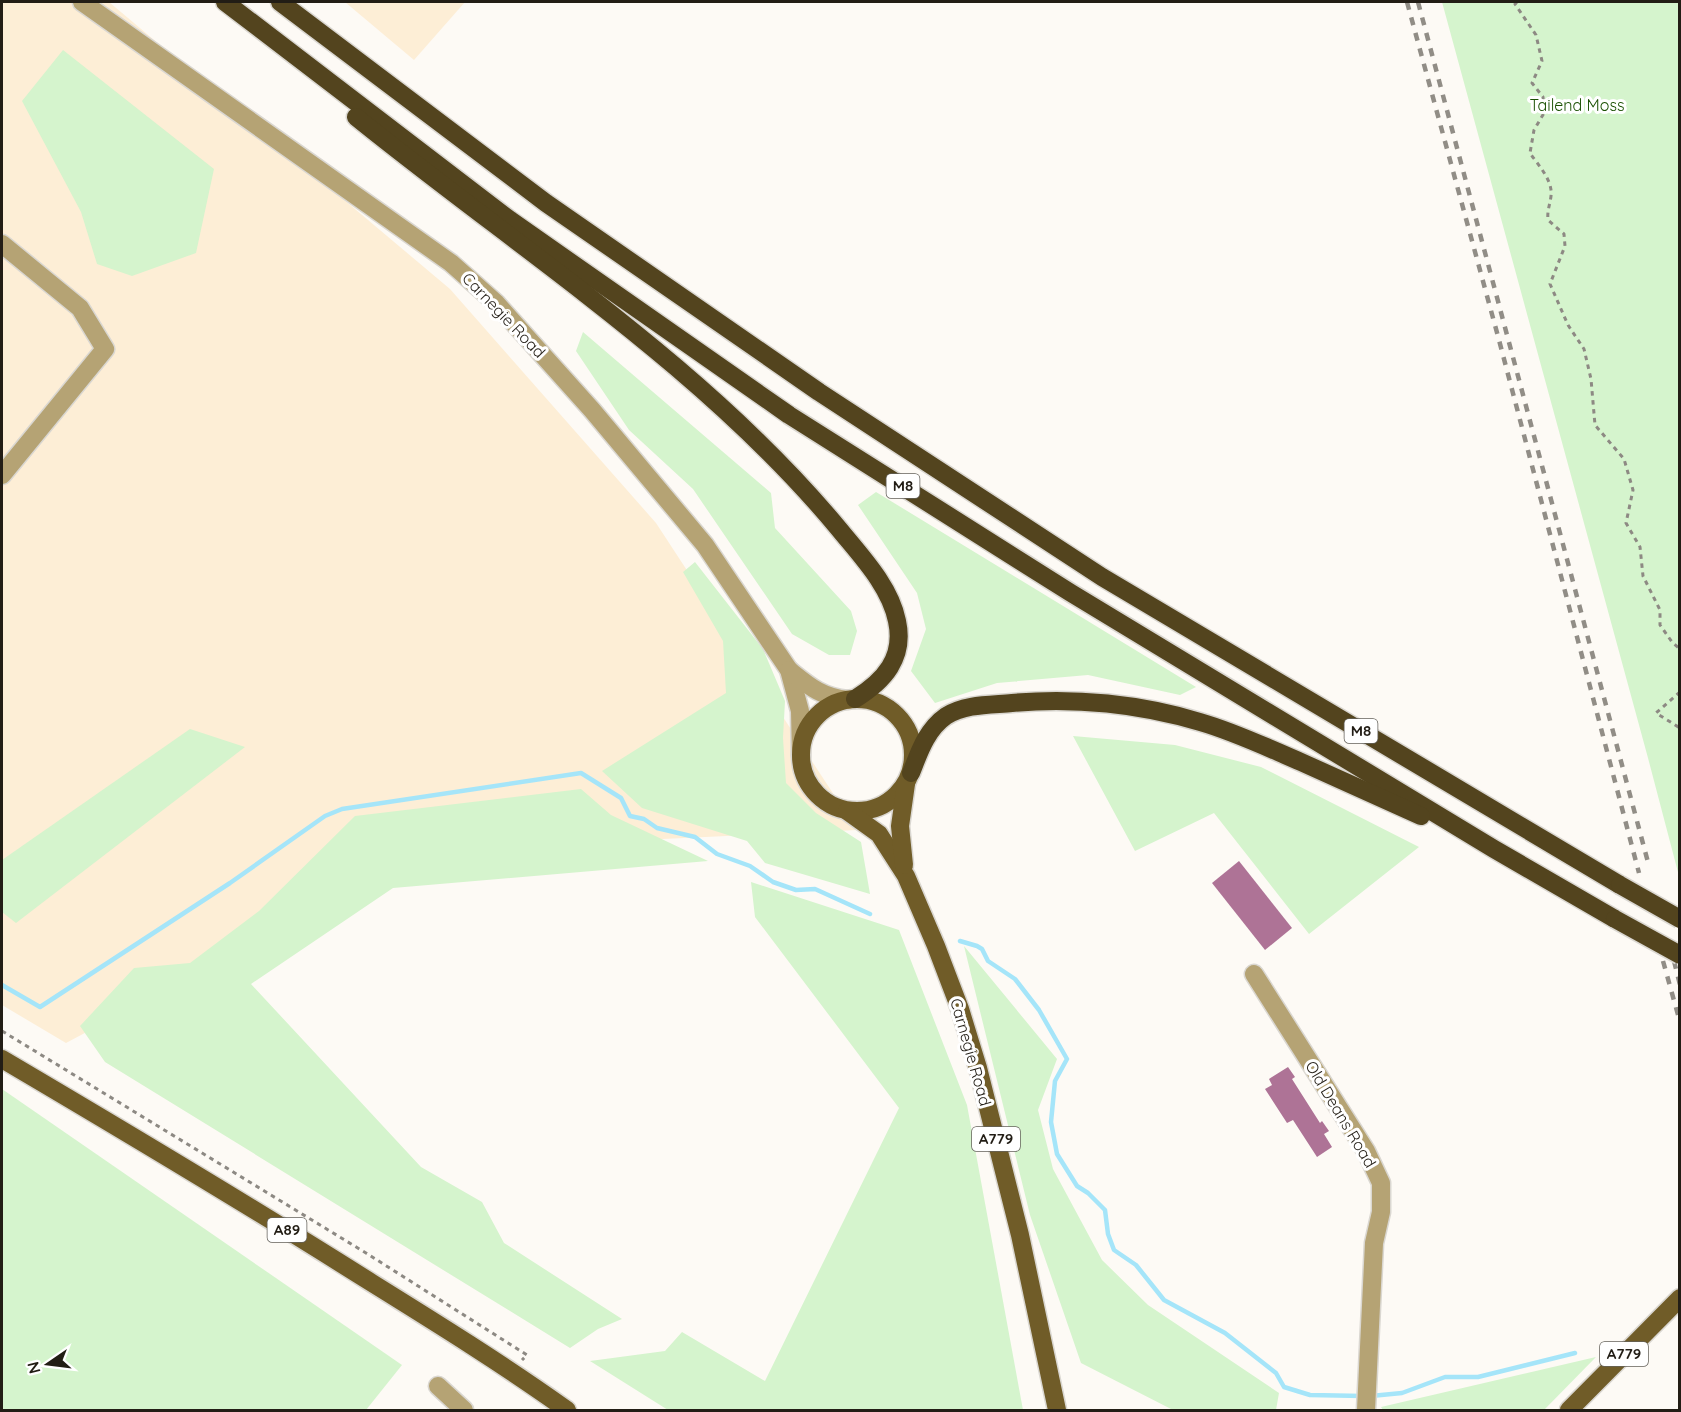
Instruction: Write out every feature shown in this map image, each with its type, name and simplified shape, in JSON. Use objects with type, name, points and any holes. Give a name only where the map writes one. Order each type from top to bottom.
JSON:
[{"type":"highway","points":[[213,2],[380,136],[592,299],[706,392],[810,494],[880,581],[897,621],[898,633],[894,659],[887,672],[875,686],[852,700]]},
{"type":"highway","name":"M8","points":[[225,2],[510,220],[789,415],[1071,593],[1494,849],[1680,955]]},
{"type":"highway","name":"M8","points":[[280,2],[546,203],[819,392],[1102,577],[1680,919]]},
{"type":"highway","name":"M8","points":[[908,779],[922,744],[932,729],[945,717],[958,710],[974,706],[1028,701],[1108,703],[1200,722],[1255,741],[1494,849]]},
{"type":"main road","points":[[801,756],[806,733],[820,714],[833,705],[852,700]]},
{"type":"main road","name":"A779","points":[[852,700],[881,705],[890,709],[902,722],[910,738],[914,756],[908,779]]},
{"type":"main road","name":"A779","points":[[801,756],[804,775],[814,792],[829,804],[847,811]]},
{"type":"main road","points":[[847,811],[861,812],[886,804],[897,795],[908,779]]},
{"type":"main road","name":"Carnegie Road","points":[[906,876],[900,840],[908,779]]},
{"type":"main road","name":"Carnegie Road","points":[[847,811],[879,834],[906,876],[960,1009],[978,1068],[1020,1234],[1057,1410]]},
{"type":"main road","name":"A89","points":[[2,1059],[167,1156],[346,1266],[512,1371],[567,1410]]},
{"type":"main road","name":"A779","points":[[1569,1410],[1680,1298]]},
{"type":"street","name":"Carnegie Road","points":[[82,2],[452,262],[496,303],[592,410],[705,545],[789,670],[816,692],[825,696],[852,700]]},
{"type":"street","points":[[2,244],[80,308],[105,349],[2,475]]},
{"type":"street","name":"Carnegie Road","points":[[789,670],[800,711],[801,756]]},
{"type":"street","name":"Old Deans Road","points":[[1254,974],[1366,1151],[1381,1183],[1382,1212],[1374,1243],[1366,1400]]},
{"type":"street","points":[[438,1386],[464,1410]]},
{"type":"path","points":[[1517,2],[1515,4],[1536,35],[1542,61],[1532,83],[1543,97],[1544,113],[1534,130],[1530,153],[1550,182],[1552,194],[1547,211],[1548,220],[1564,234],[1565,246],[1550,284],[1568,325],[1584,349],[1595,425],[1624,459],[1633,489],[1626,523],[1641,547],[1643,576],[1660,610],[1660,625],[1680,649]]},
{"type":"path","points":[[1680,692],[1656,713],[1680,728]]},
{"type":"shaded area","points":[[2,2],[109,2],[450,289],[656,523],[857,830],[429,850],[66,1043],[2,1005]]},
{"type":"shaded area","points":[[345,2],[465,2],[414,60]]},
{"type":"green space","name":"Tailend Moss","points":[[1442,2],[1679,2],[1679,876],[1648,758]]},
{"type":"green space","points":[[63,50],[214,169],[196,253],[132,276],[97,264],[81,212],[22,101]]},
{"type":"green space","points":[[583,332],[771,493],[775,528],[851,611],[857,631],[850,655],[829,655],[792,634],[693,489],[629,430],[576,351]]},
{"type":"green space","points":[[876,492],[1196,687],[1180,695],[1088,675],[997,683],[935,703],[911,671],[926,629],[917,593],[858,505]]},
{"type":"green space","points":[[695,562],[763,649],[785,701],[783,738],[786,783],[816,813],[861,842],[870,894],[765,863],[747,841],[642,808],[602,771],[726,693],[723,641],[683,572]]},
{"type":"green space","points":[[190,729],[245,747],[16,923],[2,912],[2,860]]},
{"type":"green space","points":[[1073,736],[1175,745],[1261,767],[1419,847],[1309,934],[1214,813],[1135,851]]},
{"type":"green space","points":[[581,789],[611,815],[708,861],[393,888],[251,984],[421,1167],[482,1202],[504,1243],[622,1319],[598,1329],[570,1348],[105,1062],[80,1026],[134,968],[190,963],[259,911],[355,816]]},
{"type":"green space","points":[[751,882],[899,930],[967,1105],[1023,1410],[668,1410],[590,1361],[665,1351],[682,1332],[765,1381],[899,1108],[755,917]]},
{"type":"green space","points":[[964,946],[1057,1059],[1038,1110],[1053,1169],[1102,1260],[1148,1305],[1279,1393],[1276,1410],[1173,1410],[1081,1363],[1030,1215]]},
{"type":"green space","points":[[2,1089],[402,1365],[366,1410],[2,1410]]},
{"type":"green space","points":[[1596,1357],[1544,1410],[1383,1410],[1381,1407]]},
{"type":"building","points":[[1239,861],[1292,928],[1265,950],[1212,883]]},
{"type":"building","points":[[1288,1067],[1295,1077],[1292,1079],[1320,1123],[1322,1121],[1329,1131],[1324,1134],[1332,1147],[1317,1157],[1293,1120],[1287,1123],[1265,1089],[1272,1085],[1269,1079]]},
{"type":"waterway","points":[[2,985],[40,1007],[230,883],[325,816],[342,809],[581,773],[621,798],[630,816],[644,819],[657,828],[695,837],[717,854],[750,866],[773,882],[796,890],[815,889],[870,914]]},
{"type":"waterway","points":[[960,941],[982,949],[988,961],[1015,979],[1039,1010],[1067,1059],[1055,1081],[1051,1122],[1057,1154],[1077,1186],[1088,1193],[1105,1210],[1108,1234],[1114,1250],[1136,1265],[1164,1300],[1225,1333],[1276,1373],[1284,1387],[1310,1395],[1363,1396]]},
{"type":"waterway","points":[[1371,1396],[1402,1393],[1445,1377],[1478,1377],[1575,1353]]},
{"type":"railway","points":[[1407,2],[1499,340],[1639,873]]},
{"type":"railway","points":[[1418,2],[1649,866]]},
{"type":"railway","points":[[1663,961],[1680,1022]]},
{"type":"railway","points":[[1674,961],[1680,985]]}]
